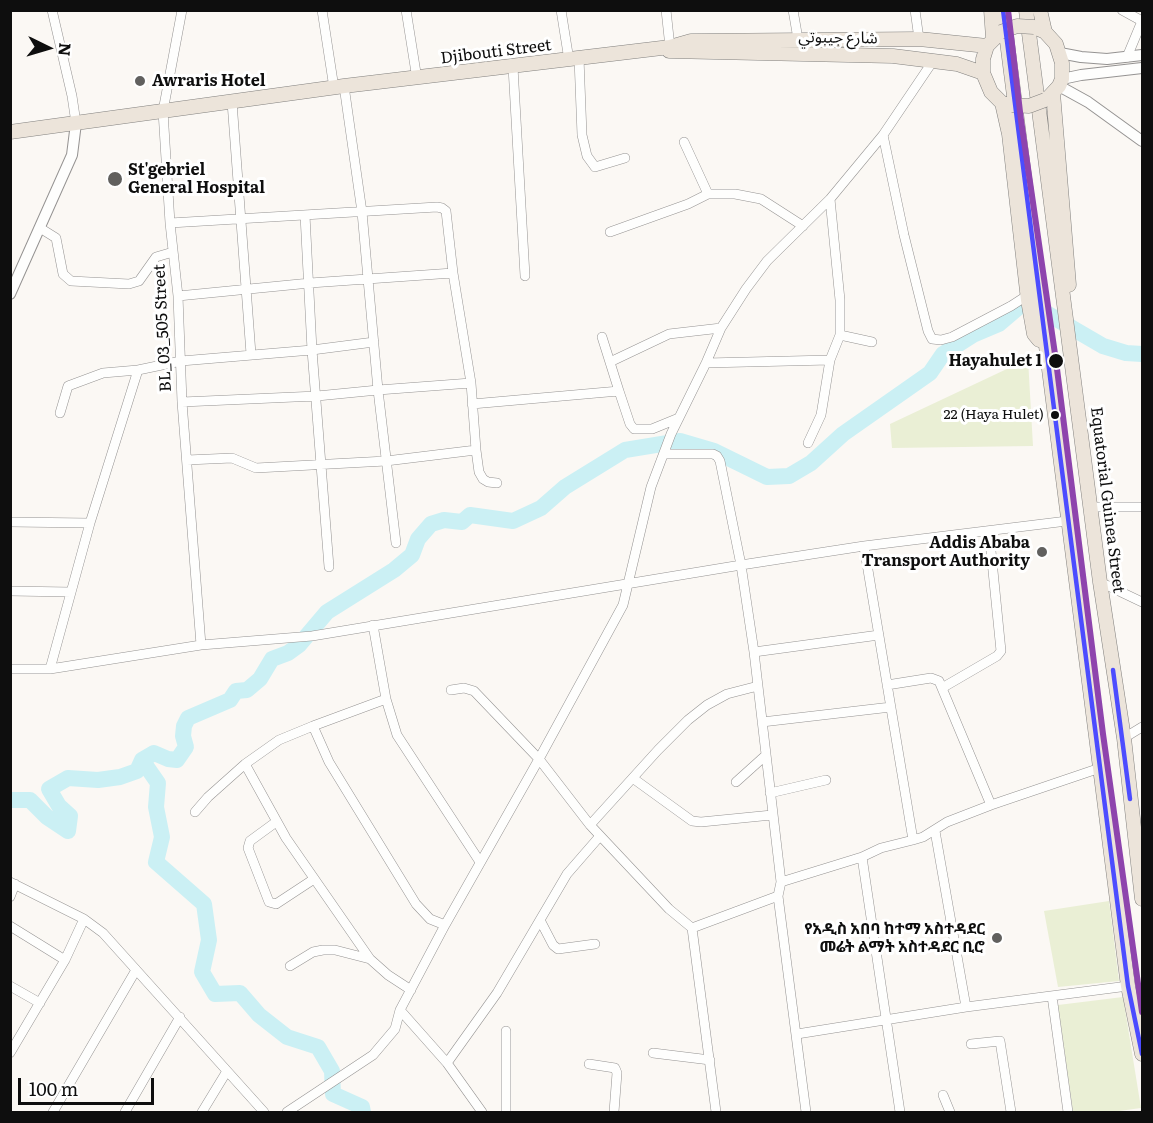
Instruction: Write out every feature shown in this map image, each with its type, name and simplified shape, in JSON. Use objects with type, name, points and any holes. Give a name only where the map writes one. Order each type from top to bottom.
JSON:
[{"type":"main road","points":[[991,10],[994,39]]},
{"type":"main road","points":[[1003,10],[1022,162],[1031,297]]},
{"type":"main road","name":"Equatorial Guinea Street","points":[[1026,10],[1100,582],[1124,738],[1136,790],[1143,899]]},
{"type":"main road","points":[[1039,30],[1040,10]]},
{"type":"main road","points":[[1054,90],[1029,106],[1007,104],[991,92],[983,73],[983,59],[994,39],[1017,26],[1039,30],[1060,53],[1054,90],[1070,288],[1065,310]]},
{"type":"main road","name":"Djibouti Street","points":[[341,90],[513,69],[670,47],[691,41],[994,39]]},
{"type":"main road","name":"Djibouti Street","points":[[576,60],[674,51],[691,52]]},
{"type":"main road","name":"شارع جيبوتي","points":[[691,52],[893,56],[957,64],[983,73]]},
{"type":"main road","name":"Djibouti Street","points":[[10,137],[417,79],[513,69]]},
{"type":"main road","points":[[1007,104],[1031,297],[1038,331],[1045,345],[1128,986],[1143,1054]]},
{"type":"main road","name":"Djibouti Street","points":[[10,132],[76,126]]},
{"type":"street","points":[[10,294],[72,155],[76,126],[72,96],[52,10]]},
{"type":"street","name":"BL_03_505 Street","points":[[182,10],[164,114],[170,223],[178,296],[182,402],[201,645]]},
{"type":"street","points":[[322,10],[341,90],[362,212],[378,390],[396,543]]},
{"type":"street","points":[[406,10],[417,79]]},
{"type":"street","points":[[561,10],[576,60],[582,135],[587,156],[595,167],[625,158]]},
{"type":"street","points":[[666,10],[670,47]]},
{"type":"street","points":[[793,10],[798,39]]},
{"type":"street","points":[[915,10],[919,39]]},
{"type":"street","points":[[1122,10],[1142,21],[1127,57]]},
{"type":"street","points":[[1060,53],[1107,59],[1143,55]]},
{"type":"street","points":[[287,1113],[373,1055],[394,1029],[400,1010],[445,925],[623,605],[651,487],[671,434],[721,328],[767,261],[830,199],[883,135],[933,61]]},
{"type":"street","points":[[1054,90],[1143,68]]},
{"type":"street","points":[[513,69],[525,276]]},
{"type":"street","points":[[1054,90],[1088,102],[1143,141]]},
{"type":"street","points":[[232,105],[251,354]]},
{"type":"street","points":[[883,135],[907,246],[932,339],[941,340],[952,337],[1031,297]]},
{"type":"street","points":[[684,142],[708,194]]},
{"type":"street","points":[[609,232],[688,204],[708,194],[735,194],[761,199],[803,225]]},
{"type":"street","points":[[808,443],[821,415],[830,360],[840,334],[840,300],[830,199]]},
{"type":"street","points":[[170,223],[442,208],[447,215],[453,273],[471,383],[479,472],[483,479],[497,483]]},
{"type":"street","points":[[305,215],[312,350],[330,567]]},
{"type":"street","points":[[40,228],[56,238],[63,274],[71,281],[129,284],[140,281],[156,257],[173,252]]},
{"type":"street","points":[[178,296],[310,283],[453,273]]},
{"type":"street","points":[[610,362],[669,334],[721,328]]},
{"type":"street","points":[[840,334],[872,342]]},
{"type":"street","points":[[602,337],[630,424],[634,429],[652,429],[679,418]]},
{"type":"street","points":[[60,413],[68,386],[103,373],[138,370],[181,360],[312,350],[374,342]]},
{"type":"street","points":[[706,363],[830,360]]},
{"type":"street","points":[[50,669],[90,523],[138,370]]},
{"type":"street","points":[[182,402],[317,396],[471,383]]},
{"type":"street","points":[[472,404],[619,391]]},
{"type":"street","points":[[187,460],[232,458],[256,468],[386,460],[476,450]]},
{"type":"street","points":[[666,450],[717,456],[741,565],[782,882],[778,896],[806,1113]]},
{"type":"street","points":[[1092,507],[1143,507]]},
{"type":"street","points":[[10,669],[50,669],[201,645],[312,636],[864,546],[1067,521]]},
{"type":"street","points":[[10,522],[90,523]]},
{"type":"street","points":[[942,688],[997,656],[1001,651],[989,531]]},
{"type":"street","points":[[864,546],[913,840]]},
{"type":"street","points":[[1100,582],[1143,602]]},
{"type":"street","points":[[10,591],[71,592]]},
{"type":"street","points":[[373,625],[386,699],[397,735],[480,862]]},
{"type":"street","points":[[754,652],[879,635]]},
{"type":"street","points":[[887,685],[931,678],[939,681],[991,805]]},
{"type":"street","points":[[590,825],[688,720],[707,705],[727,694],[758,686]]},
{"type":"street","points":[[451,690],[464,688],[474,691],[539,759],[600,836],[669,909],[692,928],[716,1113]]},
{"type":"street","points":[[195,812],[208,796],[245,764],[279,740],[386,699]]},
{"type":"street","points":[[762,722],[891,707]]},
{"type":"street","points":[[313,726],[329,762],[416,904],[430,919],[445,925]]},
{"type":"street","points":[[1124,738],[1143,727]]},
{"type":"street","points":[[736,782],[766,755]]},
{"type":"street","points":[[245,764],[276,822],[370,959],[388,975],[411,990]]},
{"type":"street","points":[[782,882],[862,857],[881,848],[913,840],[935,831],[947,822],[991,805],[1100,768]]},
{"type":"street","points":[[634,779],[692,821],[772,815]]},
{"type":"street","points":[[770,793],[826,780]]},
{"type":"street","points":[[276,822],[250,841],[249,848],[269,902],[276,904],[314,879]]},
{"type":"street","points":[[935,831],[966,1007]]},
{"type":"street","points":[[447,1063],[497,993],[567,874],[600,836]]},
{"type":"street","points":[[862,857],[900,1113]]},
{"type":"street","points":[[10,897],[13,883],[84,919],[103,933],[264,1112]]},
{"type":"street","points":[[692,928],[778,896]]},
{"type":"street","points":[[11,1051],[65,960],[84,919]]},
{"type":"street","points":[[540,920],[553,945],[558,949],[595,944]]},
{"type":"street","points":[[10,926],[65,960]]},
{"type":"street","points":[[290,966],[313,952],[323,950],[335,950],[370,959]]},
{"type":"street","points":[[53,1113],[136,970]]},
{"type":"street","points":[[10,986],[40,1003]]},
{"type":"street","points":[[797,1034],[966,1007],[1128,986]]},
{"type":"street","points":[[1052,996],[1068,1113]]},
{"type":"street","points":[[400,1010],[447,1063],[482,1113]]},
{"type":"street","points":[[125,1113],[180,1017]]},
{"type":"street","points":[[506,1030],[506,1113]]},
{"type":"street","points":[[971,1044],[1000,1041],[1011,1113]]},
{"type":"street","points":[[653,1053],[710,1060]]},
{"type":"street","points":[[590,1064],[615,1068],[617,1072],[614,1113]]},
{"type":"street","points":[[202,1113],[227,1071]]},
{"type":"street","points":[[943,1095],[950,1113]]},
{"type":"green space","points":[[1028,359],[1033,446],[892,448],[890,424]]},
{"type":"green space","points":[[1109,901],[1119,981],[1058,987],[1044,911]]},
{"type":"green space","points":[[1123,997],[1141,1108],[1112,1112],[1073,1112],[1058,1005]]},
{"type":"waterway","points":[[10,800],[30,800],[47,817],[68,831],[70,816],[59,806],[49,789],[68,778],[98,780],[120,777],[137,771],[142,760],[154,753],[177,760],[186,747],[183,736],[188,718],[230,700],[236,691],[247,690],[260,679],[272,659],[288,653],[299,645],[327,612],[394,570],[412,555],[418,539],[431,524],[444,520],[462,522],[470,515],[513,521],[541,508],[565,487],[625,450],[680,441],[714,451],[767,477],[789,476],[811,463],[843,434],[930,373],[943,354],[973,335],[999,324],[1019,307],[1029,303],[1103,346],[1126,353],[1142,354]]},
{"type":"waterway","points":[[142,760],[158,783],[156,807],[162,837],[156,862],[204,904],[209,940],[202,972],[215,994],[240,993],[259,1015],[287,1037],[318,1047],[332,1071],[333,1094],[362,1107],[363,1112]]},
{"type":"transit line","points":[[1003,10],[1128,986],[1142,1054]]},
{"type":"transit line","points":[[1008,10],[1021,120],[1056,361],[1103,734],[1142,1012]]},
{"type":"transit line","points":[[1113,670],[1130,799]]},
{"type":"place","name":"Awraris Hotel","points":[[140,81]]},
{"type":"place","name":"St'gebriel General Hospital","points":[[115,179]]},
{"type":"place","name":"Hayahulet 1","points":[[1056,361]]},
{"type":"place","name":"22 (Haya Hulet)","points":[[1055,415]]},
{"type":"place","name":"Addis Ababa Transport Authority","points":[[1042,552]]},
{"type":"place","name":"የአዲስ አበባ ከተማ አስተዳደር መሬት ልማት አስተዳደር ቢሮ","points":[[997,938]]}]
